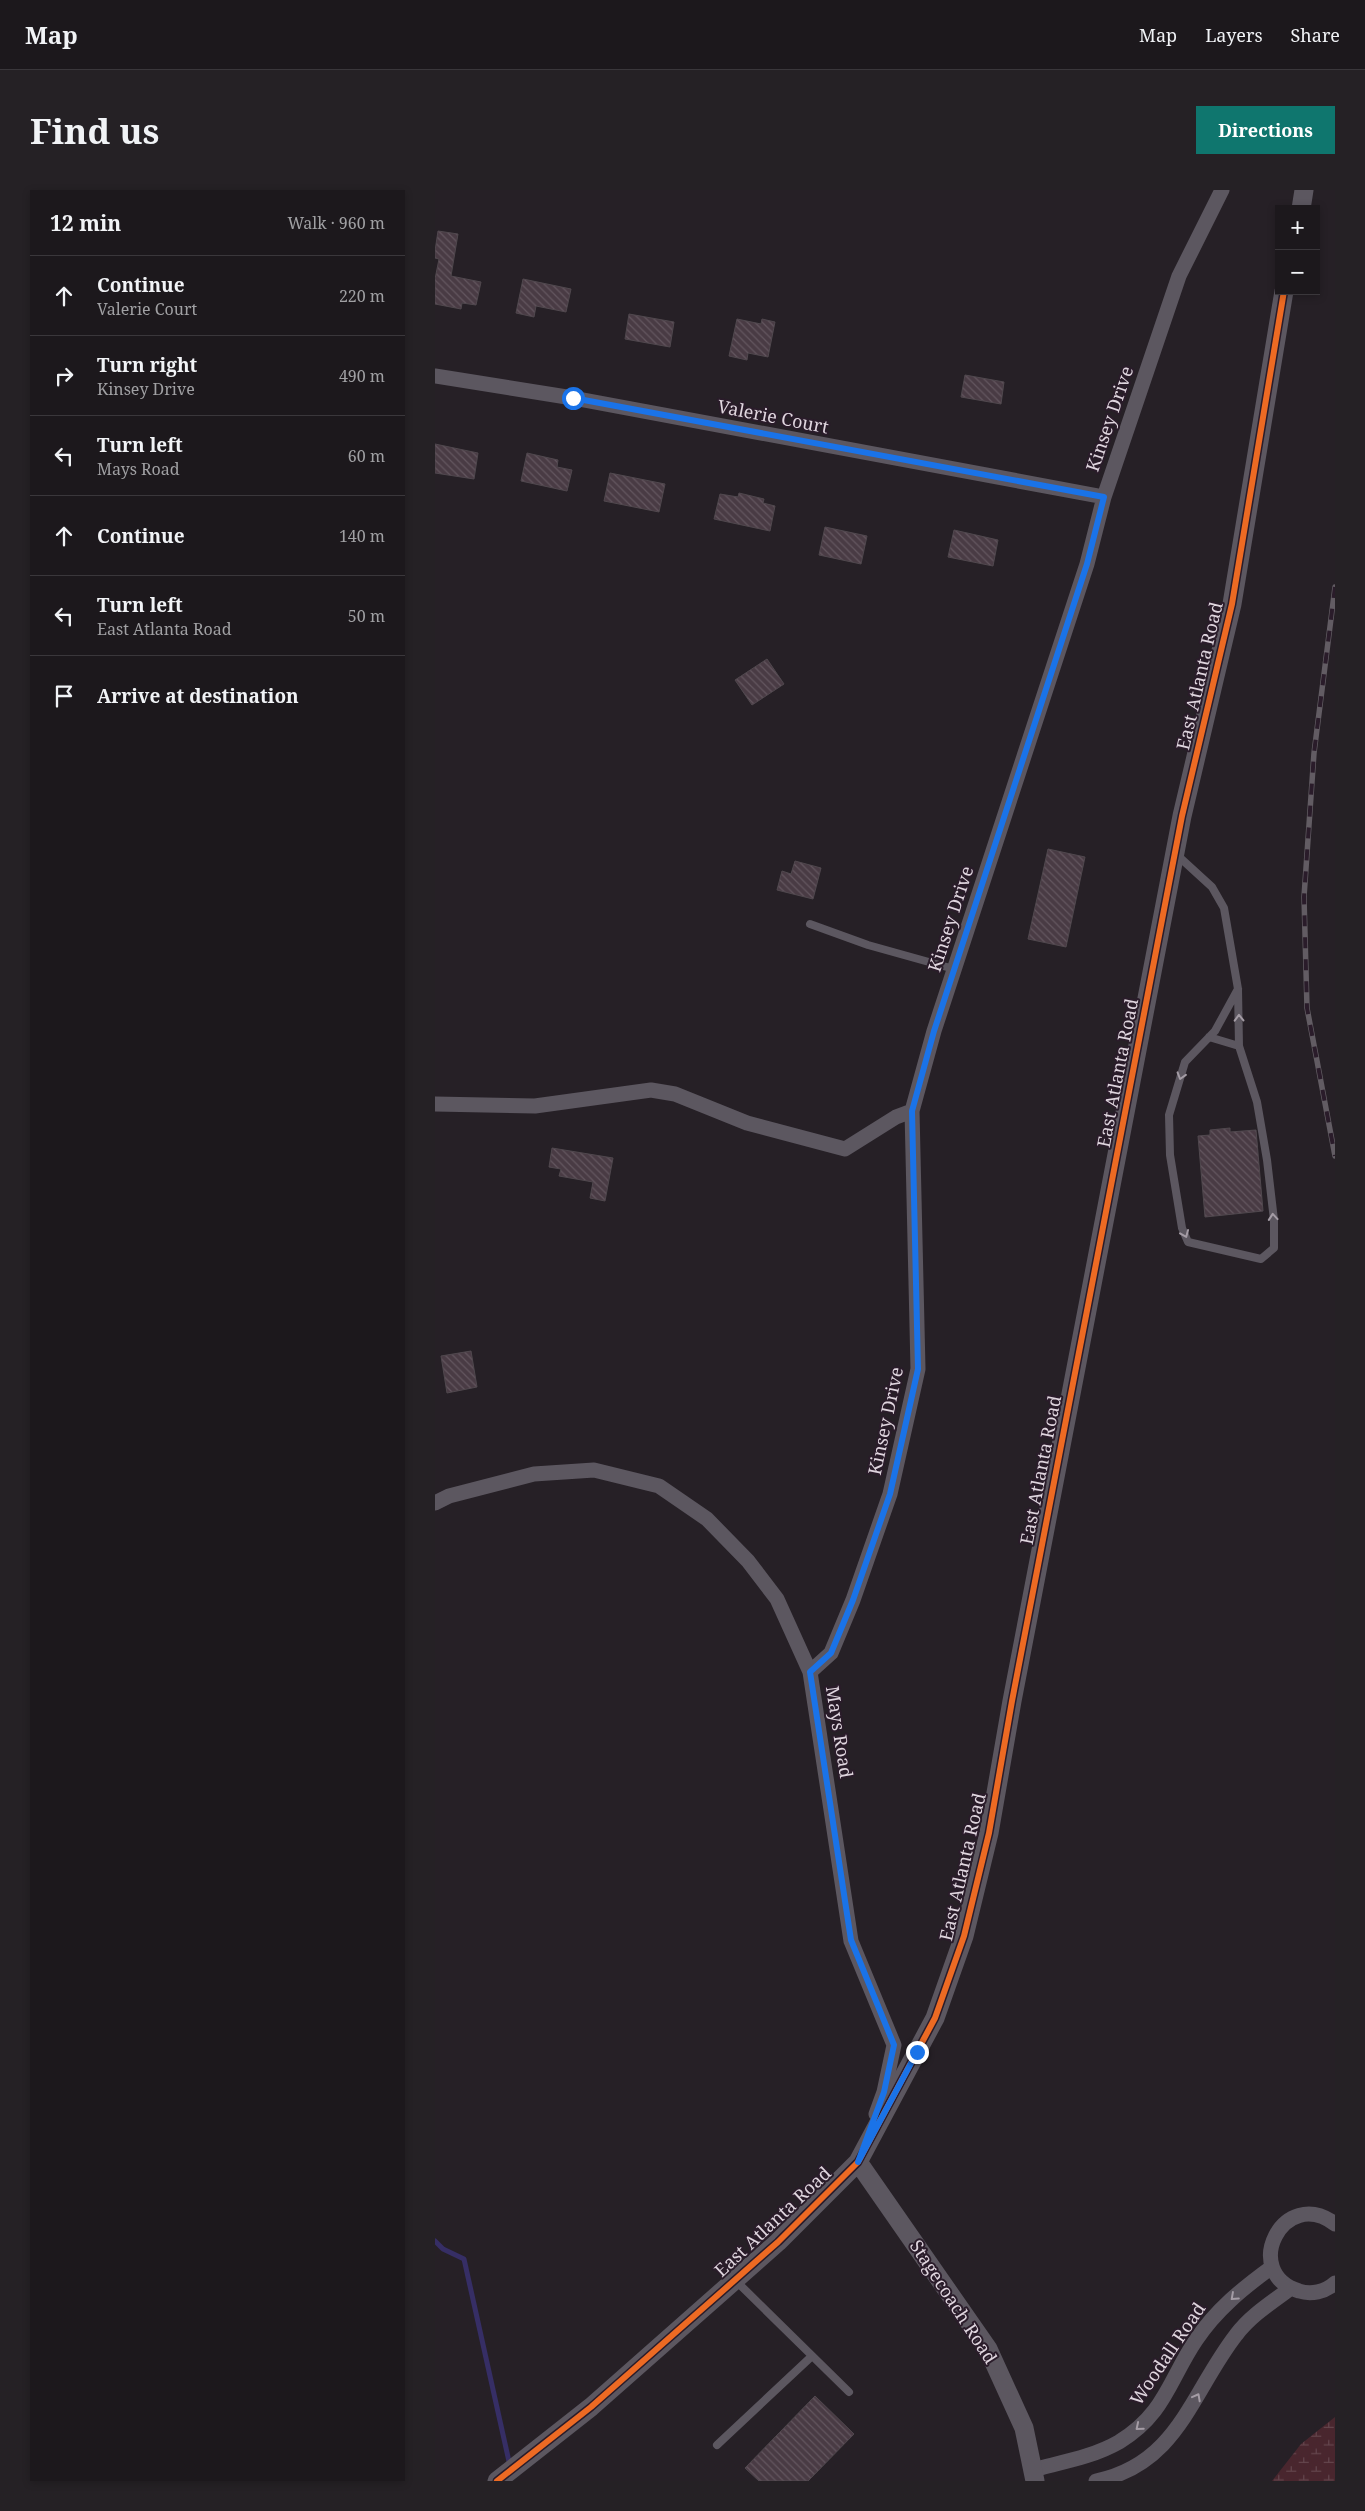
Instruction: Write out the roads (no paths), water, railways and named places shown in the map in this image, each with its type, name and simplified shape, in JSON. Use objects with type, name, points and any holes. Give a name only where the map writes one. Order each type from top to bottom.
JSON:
[{"type":"street","name":"Kinsey Drive","points":[[810,1672],[831,1653],[853,1600],[890,1494],[918,1369],[912,1111],[954,969],[1087,564],[1104,497],[1179,276],[1222,190]]},
{"type":"street","points":[[1302,205],[1304,190]]},
{"type":"street","name":"East Atlanta Road","points":[[497,2481],[591,2407],[735,2280],[778,2242],[858,2162],[935,2018],[964,1936],[989,1833],[1012,1701],[1175,853],[1232,604],[1283,295]]},
{"type":"street","name":"Valerie Court","points":[[435,376],[582,400],[1104,497]]},
{"type":"street","points":[[435,1104],[535,1106],[651,1090],[675,1094],[747,1123],[845,1149],[896,1117],[912,1111]]},
{"type":"street","name":"Mays Road","points":[[435,1503],[449,1496],[534,1474],[594,1470],[659,1486],[707,1520],[748,1561],[777,1599],[810,1672],[851,1940],[894,2045],[884,2092],[858,2162]]},
{"type":"street","name":"Stagecoach Road","points":[[858,2162],[988,2349],[1024,2428],[1033,2475]]},
{"type":"street","points":[[1335,2224],[1325,2218],[1311,2215],[1297,2216],[1285,2223],[1275,2234],[1272,2243],[1272,2266],[1279,2279],[1291,2288],[1313,2293],[1326,2289],[1335,2283]]},
{"type":"street","name":"Woodall Road","points":[[1033,2475],[1091,2454],[1120,2441],[1141,2425],[1160,2406],[1191,2347],[1212,2318],[1247,2285],[1272,2266]]},
{"type":"street","points":[[1096,2481],[1142,2463],[1160,2448],[1184,2419],[1212,2368],[1237,2333],[1257,2313],[1291,2288]]},
{"type":"lane","points":[[1175,853],[1212,887],[1224,908],[1238,989],[1239,1046],[1257,1102],[1274,1220],[1274,1248],[1261,1260],[1188,1242],[1182,1228],[1170,1155],[1169,1116],[1185,1062],[1209,1037],[1229,1009],[1238,989]]},
{"type":"lane","points":[[810,924],[868,945],[954,969]]},
{"type":"lane","points":[[1209,1037],[1239,1046]]},
{"type":"lane","points":[[735,2280],[849,2392]]},
{"type":"lane","points":[[717,2445],[812,2356]]},
{"type":"waterway","points":[[435,2241],[443,2249],[464,2259],[510,2466]]},
{"type":"railway","points":[[1335,587],[1314,753],[1304,897],[1307,1008],[1335,1156]]}]
